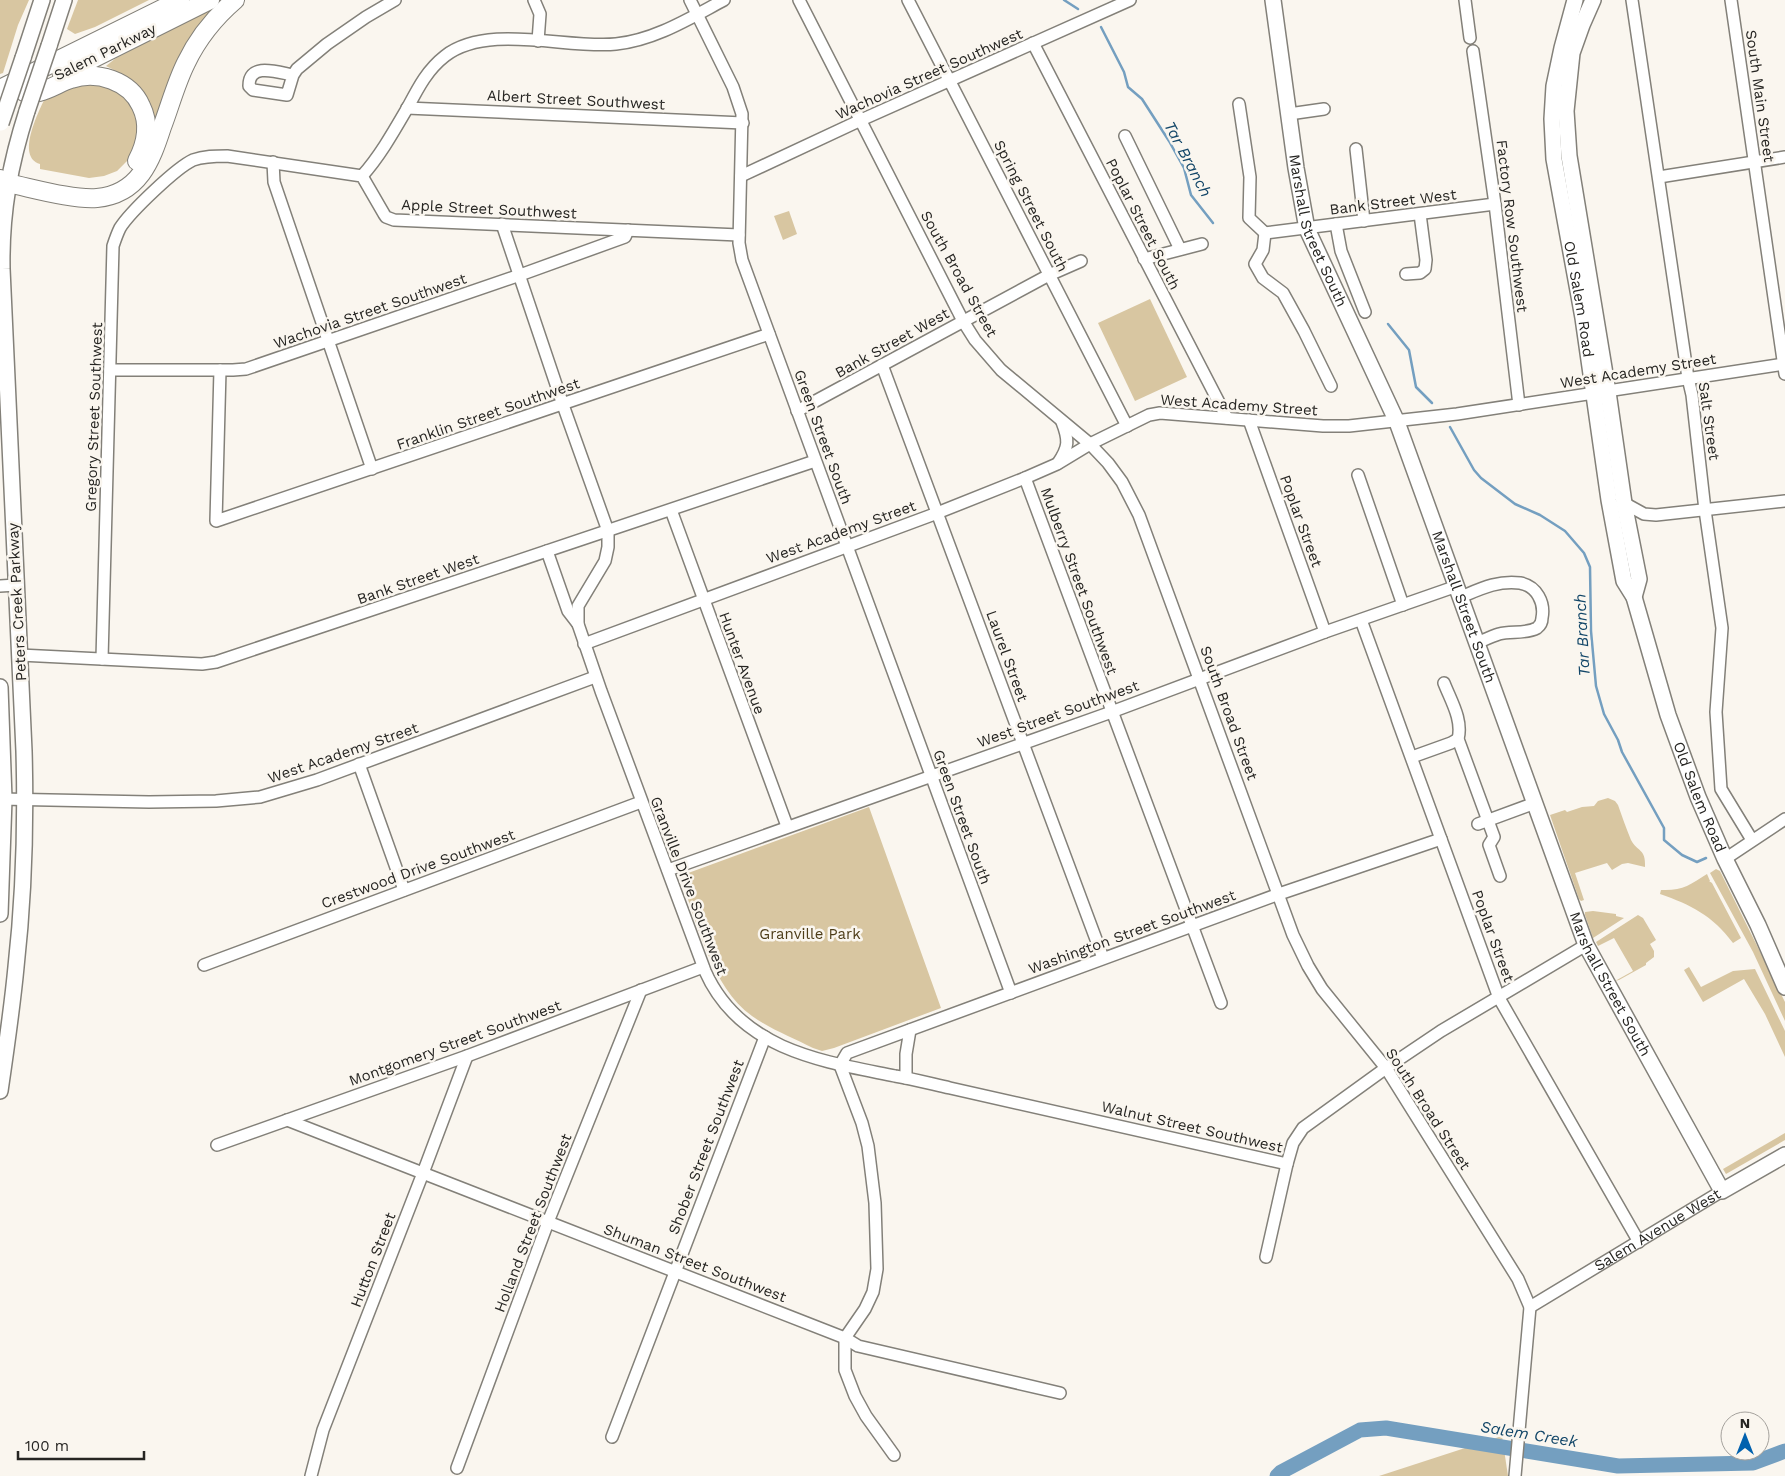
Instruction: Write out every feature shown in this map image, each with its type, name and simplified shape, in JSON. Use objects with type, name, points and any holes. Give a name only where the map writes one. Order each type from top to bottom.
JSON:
[{"type":"highway","name":"Salem Parkway","points":[[0,103],[210,0]]},
{"type":"highway","points":[[4,177],[78,197],[92,198],[113,194],[132,183],[143,173],[151,160],[174,93],[191,53],[214,20],[234,0]]},
{"type":"highway","name":"Salem Parkway","points":[[0,89],[176,2]]},
{"type":"highway","points":[[4,177],[86,186],[103,185],[115,181],[130,170],[140,155],[145,142],[146,122],[142,109],[136,98],[121,83],[102,77],[80,76],[38,93],[24,92]]},
{"type":"main road","points":[[1,125],[42,0]]},
{"type":"main road","name":"Peters Creek Parkway","points":[[0,1091],[5,1014],[22,905],[25,842],[20,655],[2,246],[4,177],[64,0]]},
{"type":"main road","name":"Marshall Street South","points":[[1273,0],[1307,229],[1397,422],[1586,945],[1722,1191]]},
{"type":"main road","name":"Old Salem Road","points":[[1575,0],[1563,41],[1554,86],[1554,159],[1583,318],[1601,393],[1639,578],[1634,597]]},
{"type":"main road","name":"Old Salem Road","points":[[1592,0],[1572,53],[1566,111],[1569,156],[1601,393],[1609,500],[1624,581],[1634,597],[1668,715],[1698,797],[1785,987]]},
{"type":"main road","name":"Peters Creek Parkway","points":[[0,687],[2,799],[0,914]]},
{"type":"main road","name":"Salem Avenue West","points":[[1722,1191],[1785,1155]]},
{"type":"street","points":[[293,75],[297,69],[327,44],[395,0]]},
{"type":"street","points":[[534,0],[540,14],[538,41]]},
{"type":"street","name":"Green Street South","points":[[690,0],[733,87],[740,106],[743,122],[739,235],[742,260],[1011,992]]},
{"type":"street","points":[[372,469],[274,182],[273,162],[362,176],[379,156],[423,79],[433,67],[454,50],[465,45],[507,40],[614,45],[636,42],[659,34],[724,0]]},
{"type":"street","name":"South Broad Street","points":[[799,0],[963,321],[975,340],[990,359],[1090,444],[1108,463],[1122,482],[1139,514],[1294,936],[1322,989],[1386,1068],[1526,1293],[1530,1307],[1515,1476]]},
{"type":"street","name":"Spring Street South","points":[[908,0],[1127,426]]},
{"type":"street","name":"Wachovia Street Southwest","points":[[741,176],[861,120],[1130,0]]},
{"type":"street","points":[[1465,0],[1470,38]]},
{"type":"street","name":"Salt Street","points":[[1632,0],[1692,395],[1722,628],[1716,712],[1720,789],[1752,840]]},
{"type":"street","name":"South Main Street","points":[[1731,0],[1784,369]]},
{"type":"street","name":"Poplar Street South","points":[[1034,44],[1227,418]]},
{"type":"street","name":"Factory Row Southwest","points":[[1473,51],[1496,204],[1520,405]]},
{"type":"street","points":[[1239,104],[1250,177],[1249,218],[1265,233],[1263,250],[1254,264],[1263,278],[1283,293],[1304,330],[1331,386]]},
{"type":"street","name":"Albert Street Southwest","points":[[407,108],[743,122]]},
{"type":"street","points":[[1289,114],[1324,109]]},
{"type":"street","points":[[1125,136],[1180,249]]},
{"type":"street","points":[[1356,149],[1364,221]]},
{"type":"street","name":"Gregory Street Southwest","points":[[102,659],[113,246],[124,223],[179,168],[198,158],[227,156],[273,162]]},
{"type":"street","points":[[1659,177],[1785,157]]},
{"type":"street","name":"Apple Street Southwest","points":[[362,176],[384,214],[390,219],[739,235]]},
{"type":"street","name":"Bank Street West","points":[[1265,233],[1496,204]]},
{"type":"street","points":[[1406,274],[1420,274],[1426,269],[1420,214]]},
{"type":"street","name":"Granville Drive Southwest","points":[[502,224],[608,531],[608,547],[605,561],[578,606],[578,624],[703,967],[712,987],[725,1006],[745,1024],[782,1046],[821,1061],[840,1065]]},
{"type":"street","points":[[1336,224],[1341,251],[1365,312]]},
{"type":"street","name":"Wachovia Street Southwest","points":[[110,370],[246,369],[625,237],[628,230]]},
{"type":"street","points":[[1144,259],[1202,244]]},
{"type":"street","name":"Bank Street West","points":[[797,412],[963,321],[1050,275],[1081,261]]},
{"type":"street","name":"Franklin Street Southwest","points":[[220,370],[216,521],[769,334]]},
{"type":"street","name":"Laurel Street","points":[[882,365],[1103,958]]},
{"type":"street","name":"West Academy Street","points":[[584,644],[937,513],[1025,478],[1057,464],[1090,444],[1149,415],[1160,413],[1349,426],[1397,422],[1520,405],[1688,378],[1784,369]]},
{"type":"street","points":[[1057,464],[1064,453],[1067,441],[1061,420]]},
{"type":"street","name":"Poplar Street","points":[[1249,420],[1325,632]]},
{"type":"street","name":"Bank Street West","points":[[20,655],[202,664],[216,662],[815,461]]},
{"type":"street","points":[[1358,475],[1403,605]]},
{"type":"street","name":"Mulberry Street Southwest","points":[[1025,478],[1221,1003]]},
{"type":"street","points":[[1624,503],[1644,514],[1656,515],[1785,501]]},
{"type":"street","name":"Hunter Avenue","points":[[671,510],[787,826]]},
{"type":"street","name":"Granville Drive Southwest","points":[[547,551],[568,612],[578,624]]},
{"type":"street","name":"West Street Southwest","points":[[668,870],[1111,712],[1403,605],[1498,582],[1523,584],[1535,591],[1541,599],[1543,614],[1541,624],[1537,628],[1522,632],[1498,634],[1477,643]]},
{"type":"street","points":[[0,586],[16,586]]},
{"type":"street","name":"Poplar Street","points":[[1361,620],[1499,998],[1639,1242]]},
{"type":"street","name":"West Academy Street","points":[[2,799],[142,802],[239,800],[272,794],[596,677]]},
{"type":"street","points":[[1444,683],[1459,724],[1458,739],[1483,822],[1494,837],[1488,845],[1500,876]]},
{"type":"street","points":[[1412,757],[1458,739]]},
{"type":"street","points":[[359,764],[404,890]]},
{"type":"street","name":"Crestwood Drive Southwest","points":[[204,965],[642,802]]},
{"type":"street","points":[[1483,822],[1535,803]]},
{"type":"street","points":[[1725,859],[1785,819]]},
{"type":"street","name":"Washington Street Southwest","points":[[840,1065],[847,1053],[1279,894],[1442,838]]},
{"type":"street","name":"Walnut Street Southwest","points":[[840,1065],[906,1078],[1287,1164],[1293,1144],[1303,1128],[1441,1031],[1586,945]]},
{"type":"street","name":"Montgomery Street Southwest","points":[[217,1145],[467,1056],[703,967]]},
{"type":"street","name":"Holland Street Southwest","points":[[457,1468],[548,1222],[641,990]]},
{"type":"street","points":[[906,1078],[906,1054],[910,1030]]},
{"type":"street","name":"Shober Street Southwest","points":[[612,1437],[765,1037]]},
{"type":"street","name":"Hutton Street","points":[[311,1476],[323,1430],[467,1056]]},
{"type":"street","points":[[840,1065],[862,1123],[868,1146],[875,1203],[877,1269],[873,1292],[865,1309],[845,1338],[844,1362],[848,1381],[866,1416],[894,1455]]},
{"type":"street","name":"Shuman Street Southwest","points":[[287,1120],[675,1270],[845,1338],[858,1346],[1060,1393]]},
{"type":"street","points":[[1266,1257],[1287,1164]]},
{"type":"street","name":"Salem Avenue West","points":[[1530,1307],[1722,1191]]},
{"type":"green space","points":[[0,0],[29,0],[18,25],[3,73],[0,74]]},
{"type":"green space","points":[[78,0],[149,0],[95,27],[75,34],[67,29]]},
{"type":"green space","points":[[210,9],[216,12],[155,127],[150,105],[141,89],[126,77],[106,66],[116,58]]},
{"type":"green space","points":[[101,84],[128,96],[140,126],[137,143],[128,160],[117,171],[104,176],[89,178],[40,169],[40,164],[33,160],[29,144],[34,124],[45,98],[77,86]]},
{"type":"green space","points":[[789,211],[797,234],[783,240],[774,216]]},
{"type":"green space","points":[[1150,299],[1187,377],[1135,401],[1098,323]]},
{"type":"green space","points":[[1608,798],[1615,801],[1618,805],[1633,844],[1643,853],[1645,867],[1628,863],[1612,870],[1607,863],[1575,873],[1584,900],[1581,901],[1550,815],[1565,810],[1567,812],[1582,807],[1594,806],[1598,801]]},
{"type":"green space","name":"Granville Park","points":[[869,807],[941,1008],[822,1051],[766,1025],[738,1004],[726,988],[707,952],[680,876]]},
{"type":"green space","points":[[1716,869],[1720,871],[1785,1002],[1785,1021],[1753,952],[1710,873]]},
{"type":"green space","points":[[1707,874],[1709,881],[1712,883],[1741,938],[1733,943],[1709,918],[1682,902],[1660,894],[1661,890],[1685,886]]},
{"type":"green space","points":[[1593,911],[1616,914],[1616,916],[1624,918],[1593,938],[1585,912]]},
{"type":"green space","points":[[1638,915],[1643,918],[1656,940],[1650,944],[1654,951],[1654,957],[1646,965],[1615,981],[1633,971],[1614,938],[1598,946],[1596,942]]},
{"type":"green space","points":[[1689,967],[1701,987],[1733,971],[1755,969],[1785,1031],[1785,1057],[1765,1014],[1744,979],[1703,1002],[1684,970]]},
{"type":"green space","points":[[1785,1133],[1785,1140],[1726,1174],[1723,1169]]},
{"type":"green space","points":[[1502,1436],[1508,1476],[1379,1476]]},
{"type":"waterway","name":"Tar Branch","points":[[1064,0],[1078,9]]},
{"type":"waterway","name":"Tar Branch","points":[[1101,27],[1124,72],[1128,87],[1142,99],[1169,141],[1184,168],[1191,195],[1213,223]]},
{"type":"waterway","name":"Tar Branch","points":[[1388,324],[1409,350],[1416,387],[1432,403]]},
{"type":"waterway","name":"Tar Branch","points":[[1450,427],[1474,470],[1481,478],[1515,504],[1540,515],[1565,531],[1584,553],[1590,567],[1591,631],[1596,686],[1604,714],[1618,740],[1622,752],[1664,828],[1664,840],[1682,855],[1697,862],[1706,858]]},
{"type":"waterway","name":"Salem Creek","points":[[1277,1476],[1281,1472],[1360,1430],[1386,1428],[1618,1466],[1753,1463],[1785,1451]]}]
